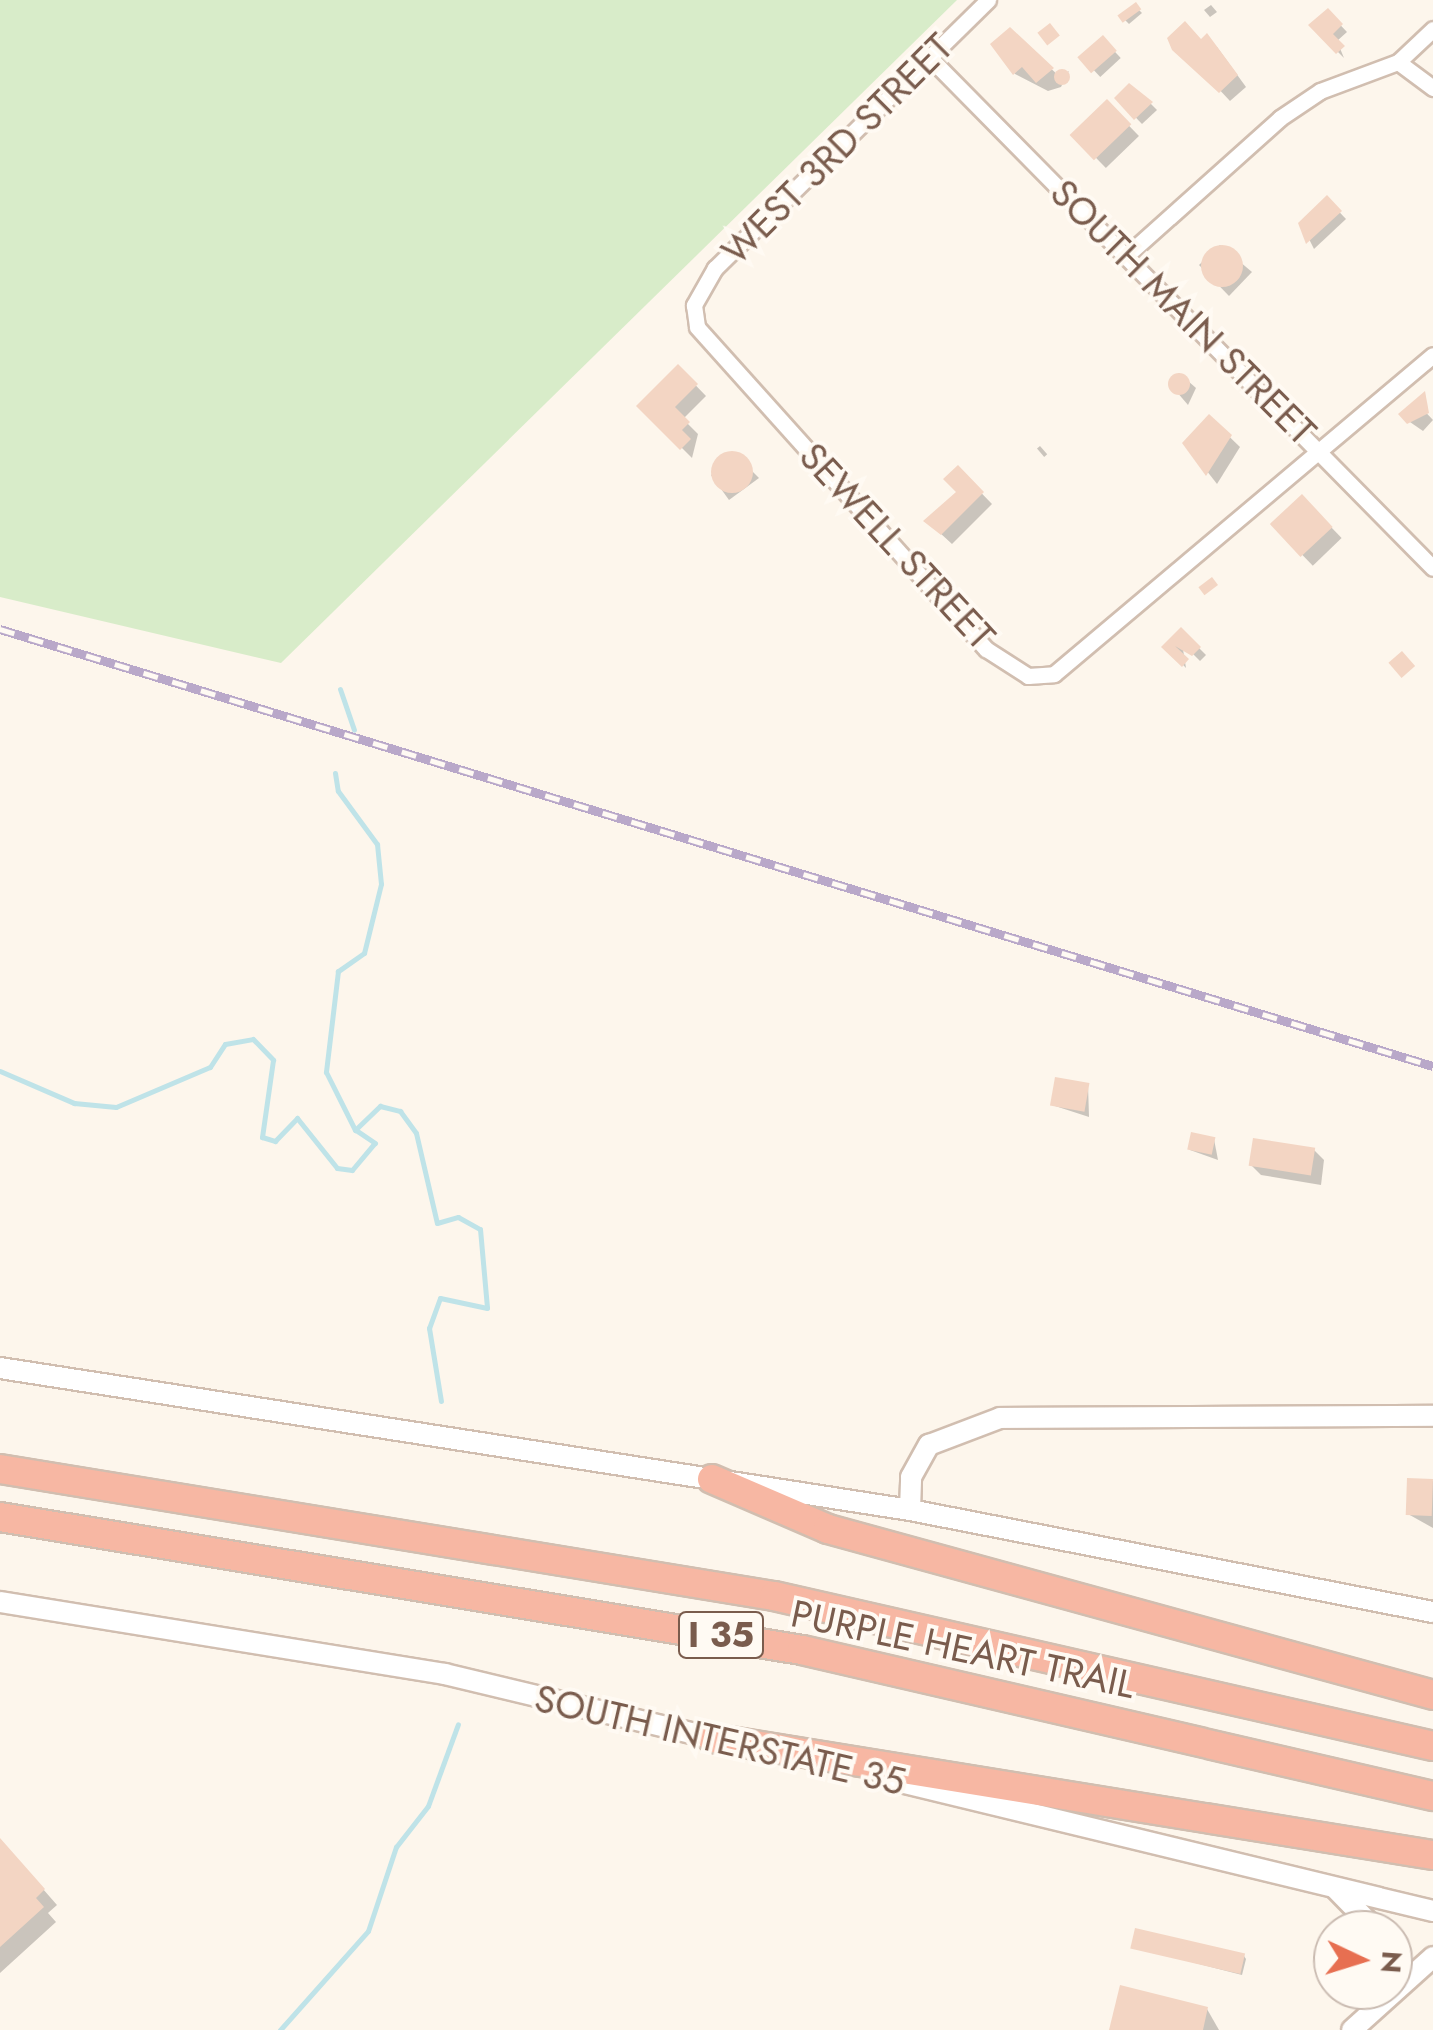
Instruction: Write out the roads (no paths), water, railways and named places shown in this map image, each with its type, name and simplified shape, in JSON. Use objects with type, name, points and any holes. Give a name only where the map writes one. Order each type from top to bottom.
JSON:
[{"type":"highway","name":"PURPLE HEART TRAIL","points":[[0,1470],[792,1600],[1433,1746]]},
{"type":"highway","points":[[712,1479],[828,1529],[1433,1695]]},
{"type":"highway","name":"PURPLE HEART TRAIL","points":[[0,1517],[802,1650],[1433,1796]]},
{"type":"highway","points":[[712,1738],[1433,1855]]},
{"type":"main road","points":[[0,1368],[910,1510],[1433,1612]]},
{"type":"main road","points":[[910,1510],[911,1477],[930,1445],[1000,1418],[1433,1416]]},
{"type":"main road","name":"SOUTH INTERSTATE 35","points":[[0,1602],[445,1674],[1433,1911]]},
{"type":"main road","points":[[1331,1885],[1356,1910]]},
{"type":"main road","points":[[1354,2028],[1433,1957]]},
{"type":"street","name":"WEST 3RD STREET","points":[[694,304],[715,268],[988,0]]},
{"type":"street","points":[[1127,255],[1280,118],[1320,91],[1398,62],[1433,29]]},
{"type":"street","name":"SOUTH MAIN STREET","points":[[930,58],[1321,450],[1433,568]]},
{"type":"street","points":[[1398,62],[1433,88]]},
{"type":"street","name":"SEWELL STREET","points":[[694,304],[698,327],[986,649],[1028,676],[1054,674],[1433,355]]},
{"type":"waterway","points":[[340,689],[354,730]]},
{"type":"waterway","points":[[335,773],[338,791],[377,844],[381,884],[364,953],[338,971],[326,1072],[355,1130],[380,1106],[400,1111],[416,1133],[437,1223],[458,1217],[480,1229],[487,1308],[440,1298],[429,1328],[441,1401]]},
{"type":"waterway","points":[[0,1071],[74,1103],[116,1107],[210,1067],[225,1044],[253,1039],[273,1060],[262,1137],[275,1141],[297,1118],[337,1168],[352,1170],[375,1143],[356,1130]]},
{"type":"waterway","points":[[280,2030],[368,1931],[396,1847],[428,1806],[458,1724]]},
{"type":"railway","points":[[0,629],[1433,1066]]}]
